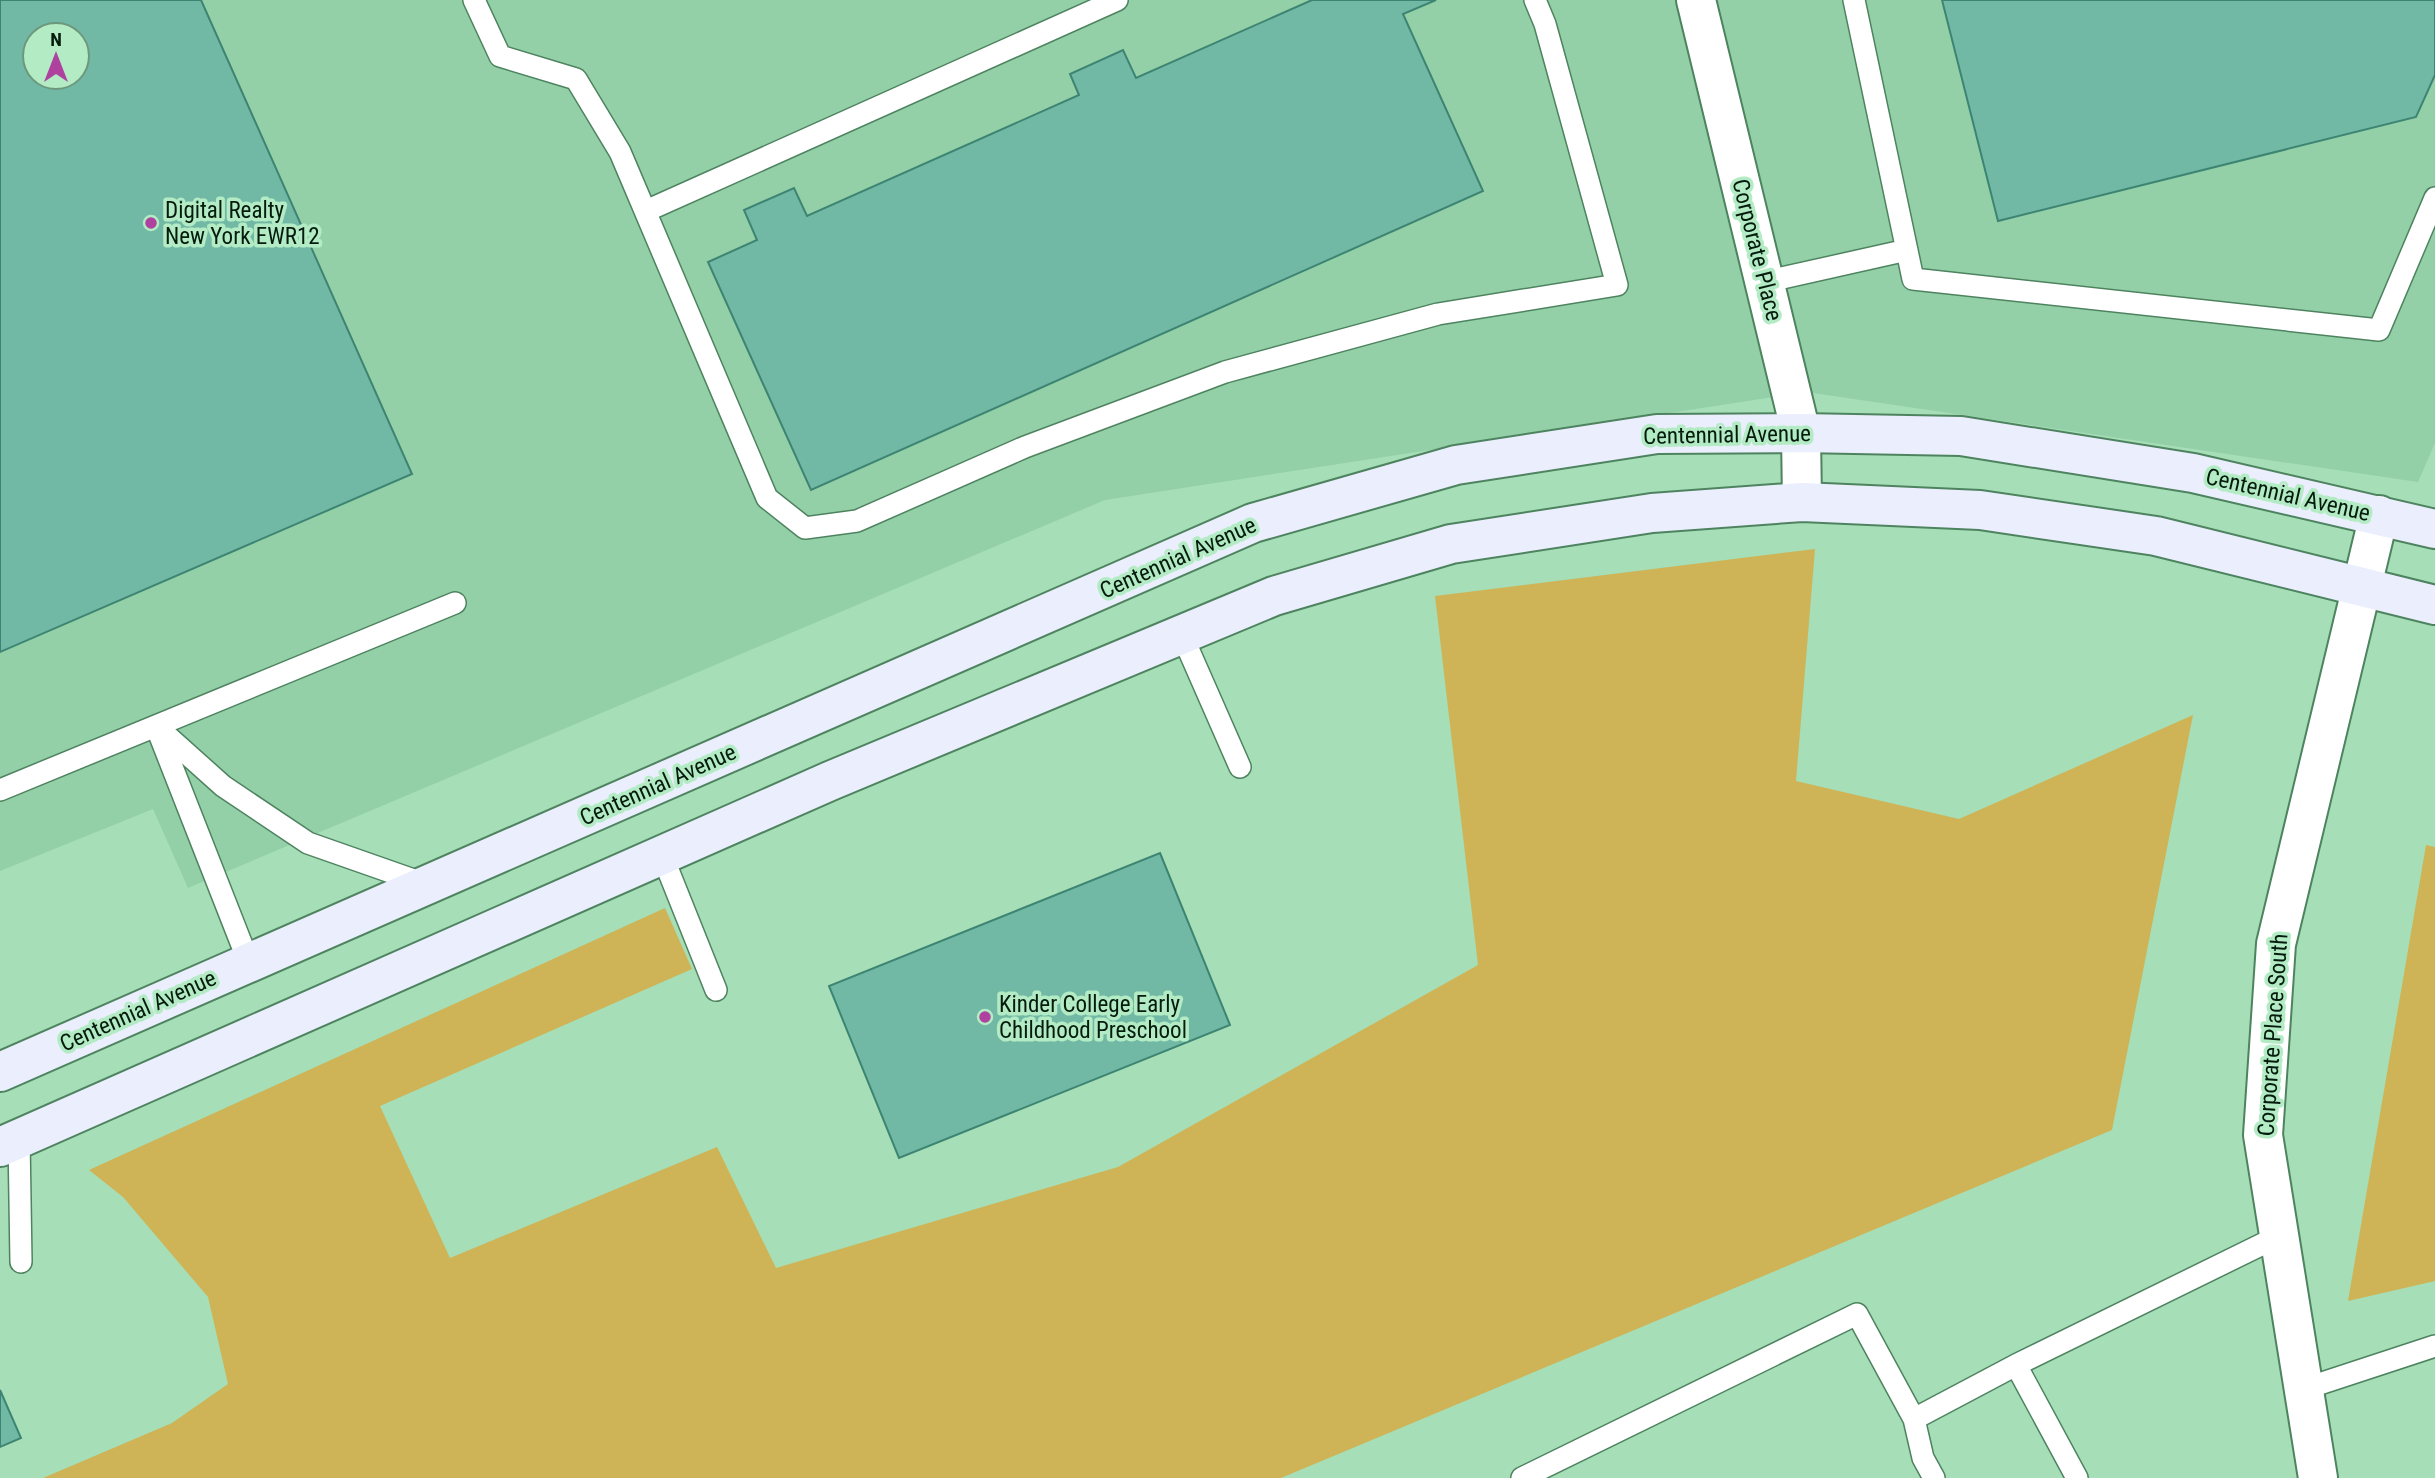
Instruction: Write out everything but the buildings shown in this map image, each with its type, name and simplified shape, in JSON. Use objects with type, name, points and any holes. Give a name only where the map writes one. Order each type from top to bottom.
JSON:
[{"type":"main road","name":"Centennial Avenue","points":[[0,1072],[1253,523],[1456,466],[1657,434],[1961,436],[2193,473],[2435,529]]},
{"type":"main road","points":[[10,1143],[830,781],[1274,596],[1451,544],[1652,513],[1802,502],[1980,510],[2156,536],[2435,605]]},
{"type":"street","name":"Corporate Place","points":[[1696,0],[1801,433],[1802,502]]},
{"type":"street","name":"Corporate Place South","points":[[2318,1478],[2263,1135],[2276,944],[2379,515]]},
{"type":"lane","points":[[474,0],[500,56],[576,79],[620,152],[767,498],[805,528],[857,521],[1025,447],[1225,372],[1438,314],[1617,285],[1545,24],[1535,0]]},
{"type":"lane","points":[[646,211],[1117,0]]},
{"type":"lane","points":[[1854,0],[1913,279],[2379,330],[2435,198]]},
{"type":"lane","points":[[1764,282],[1907,250]]},
{"type":"lane","points":[[0,790],[455,603]]},
{"type":"lane","points":[[1182,635],[1240,767]]},
{"type":"lane","points":[[156,726],[223,786],[308,843],[428,885]]},
{"type":"lane","points":[[156,726],[249,963]]},
{"type":"lane","points":[[662,855],[716,990]]},
{"type":"lane","points":[[10,1143],[21,1262]]},
{"type":"lane","points":[[1914,1419],[2017,1365],[2279,1236]]},
{"type":"lane","points":[[1522,1478],[1857,1314],[1914,1419],[1923,1458],[1934,1478]]},
{"type":"lane","points":[[2304,1389],[2435,1346]]},
{"type":"lane","points":[[2017,1365],[2077,1478]]},
{"type":"shaded area","points":[[0,0],[2435,0],[2435,443],[2418,482],[1806,392],[1105,500],[188,888],[153,809],[0,871]]},
{"type":"shaded area","points":[[1815,549],[1796,781],[1959,819],[2193,715],[2112,1130],[1281,1478],[43,1478],[172,1423],[228,1384],[208,1297],[123,1197],[89,1170],[665,908],[692,969],[380,1106],[450,1258],[717,1147],[776,1268],[1118,1167],[1478,965],[1435,596]]},
{"type":"shaded area","points":[[2426,845],[2435,847],[2435,1281],[2348,1301]]},
{"type":"place","name":"Digital Realty New York EWR12","points":[[151,223]]},
{"type":"place","name":"Kinder College Early Childhood Preschool","points":[[985,1017]]}]
